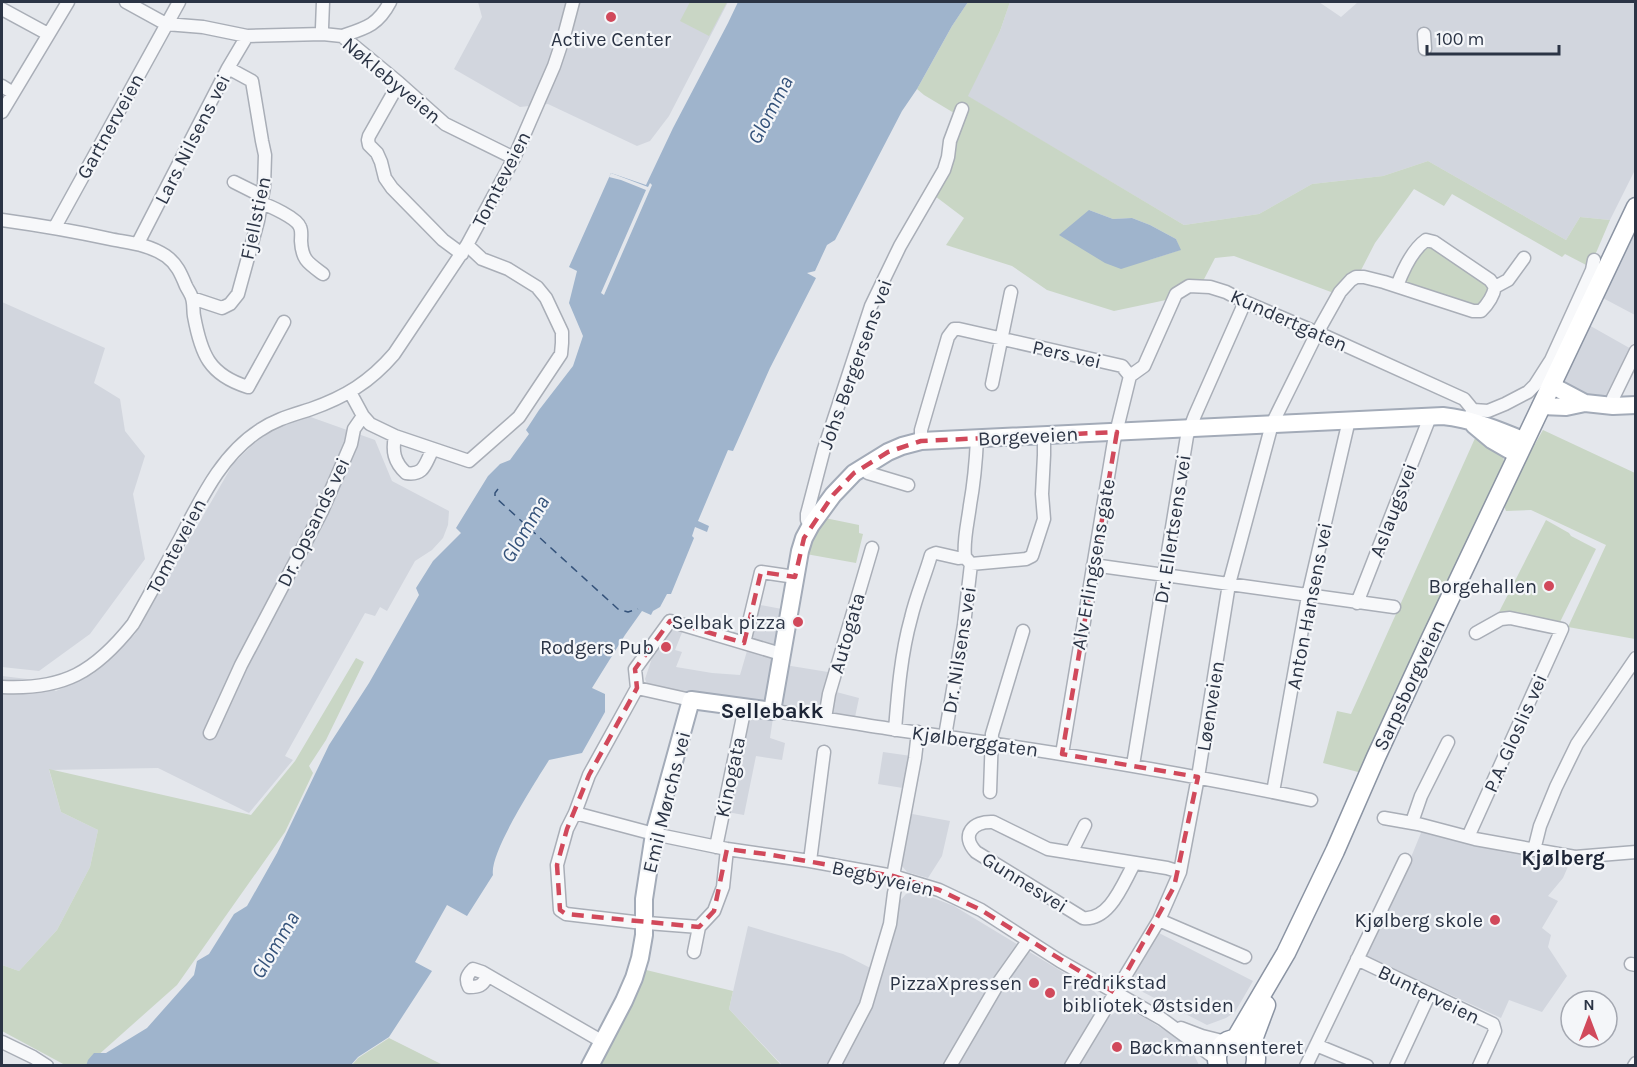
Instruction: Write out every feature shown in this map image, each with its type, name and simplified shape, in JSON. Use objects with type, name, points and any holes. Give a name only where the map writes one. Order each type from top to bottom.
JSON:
[{"type":"highway","name":"Sarpsborgveien","points":[[1217,1062],[1221,1046],[1248,1052],[1278,969],[1635,207]]},
{"type":"main road","points":[[1551,385],[1585,403]]},
{"type":"main road","points":[[1541,406],[1566,407],[1585,403],[1613,406],[1635,405]]},
{"type":"main road","name":"Borgeveien","points":[[772,711],[804,538],[845,480],[888,452],[902,446],[921,441],[1470,415]]},
{"type":"main road","points":[[1470,415],[1492,440],[1522,448]]},
{"type":"main road","name":"Kjølberggaten","points":[[691,700],[772,711]]},
{"type":"main road","name":"Emil Mørchs vei","points":[[590,1065],[634,978],[643,944],[644,898],[654,834],[691,700]]},
{"type":"street","points":[[2,112],[68,2]]},
{"type":"street","name":"Nøklebyveien","points":[[126,2],[166,24],[203,27],[247,36],[323,34],[342,36],[399,82],[445,124],[514,158]]},
{"type":"street","name":"Gartnerveien","points":[[55,227],[179,2]]},
{"type":"street","points":[[323,2],[323,34]]},
{"type":"street","points":[[342,36],[369,27],[384,13],[390,2]]},
{"type":"street","name":"Tomteveien","points":[[2,687],[35,688],[52,684],[80,674],[99,661],[118,643],[133,624],[209,485],[229,457],[262,428],[350,392],[381,370],[464,250],[514,158],[555,66],[573,2]]},
{"type":"street","points":[[2,9],[48,34]]},
{"type":"street","points":[[1424,34],[1425,49]]},
{"type":"street","name":"Lars Nilsens vei","points":[[138,243],[228,68],[247,36]]},
{"type":"street","name":"Fjellstien","points":[[192,298],[222,308],[230,304],[238,294],[258,221],[266,170],[266,155],[252,81],[228,68]]},
{"type":"street","points":[[350,392],[370,424],[395,436],[469,461],[519,417],[561,354],[562,332],[546,298],[537,287],[508,269],[443,240],[385,178],[377,153],[369,145],[368,140],[399,82]]},
{"type":"street","points":[[2,86],[13,93]]},
{"type":"street","name":"Johs Bergersens vei","points":[[811,525],[807,520],[807,513],[824,449],[871,306],[900,246],[944,170],[950,141],[962,109]]},
{"type":"street","points":[[234,182],[268,206],[295,220],[300,226],[304,258],[308,264],[323,274]]},
{"type":"street","points":[[2,220],[55,227],[138,243],[167,257],[177,267],[192,298],[198,338],[203,352],[211,366],[221,375],[238,384],[248,387],[284,322]]},
{"type":"street","points":[[1426,240],[1434,242],[1490,280],[1495,287],[1494,294],[1487,305],[1481,311],[1473,312],[1397,286],[1400,276],[1419,245],[1426,240]]},
{"type":"street","points":[[1495,287],[1508,280],[1524,258]]},
{"type":"street","points":[[1470,415],[1506,404],[1528,392],[1535,385],[1561,338],[1592,270],[1594,260]]},
{"type":"street","name":"Løenveien","points":[[1071,1065],[1159,920],[1180,872],[1198,777],[1229,584],[1272,424],[1340,292],[1356,277],[1397,286]]},
{"type":"street","name":"Kundertgaten","points":[[1130,376],[1144,366],[1176,294],[1189,286],[1210,287],[1226,292],[1464,399],[1470,415]]},
{"type":"street","points":[[992,384],[1011,292]]},
{"type":"street","name":"Dr. Ellertsens vei","points":[[1133,765],[1189,429],[1245,302]]},
{"type":"street","name":"Pers vei","points":[[921,441],[921,430],[948,337],[954,329],[1122,366],[1130,376]]},
{"type":"street","points":[[1613,406],[1613,398],[1635,351]]},
{"type":"street","name":"Alv Erlingsens gate","points":[[1062,754],[1093,565],[1117,432],[1130,376]]},
{"type":"street","name":"Dr. Opsands vei","points":[[210,733],[241,664],[322,511],[351,444],[354,429],[363,416]]},
{"type":"street","name":"Aslaugsvei","points":[[1357,603],[1428,417]]},
{"type":"street","name":"Anton Hansens vei","points":[[1273,792],[1308,596],[1349,420]]},
{"type":"street","points":[[895,729],[898,684],[905,642],[911,615],[931,555],[936,553],[968,560],[1026,559],[1032,556],[1044,519],[1042,494],[1044,435]]},
{"type":"street","points":[[395,436],[394,457],[399,467],[406,473],[418,473],[424,468],[433,449]]},
{"type":"street","name":"Dr. Nilsens vei","points":[[945,736],[964,625],[968,560],[963,547],[977,439]]},
{"type":"street","points":[[863,467],[868,473],[908,485]]},
{"type":"street","name":"Autogata","points":[[825,718],[829,694],[872,548]]},
{"type":"street","points":[[1093,565],[1394,607]]},
{"type":"street","points":[[744,643],[761,572],[795,577]]},
{"type":"street","name":"P.A. Gloslis vei","points":[[1468,837],[1562,629],[1510,618],[1501,619],[1476,633]]},
{"type":"street","points":[[699,927],[566,914],[560,910],[557,865],[567,829],[589,775],[637,688],[635,669],[670,621],[781,654]]},
{"type":"street","points":[[990,792],[992,734],[1023,631]]},
{"type":"street","points":[[1534,850],[1540,826],[1577,744],[1635,658]]},
{"type":"street","name":"Kjølberggaten","points":[[637,688],[691,700]]},
{"type":"street","name":"Kinogata","points":[[721,848],[745,707]]},
{"type":"street","name":"Kjølberggaten","points":[[772,711],[1133,765],[1311,800]]},
{"type":"street","points":[[834,1065],[866,1005],[890,924],[895,877],[918,732]]},
{"type":"street","points":[[1412,822],[1421,796],[1448,742]]},
{"type":"street","points":[[810,861],[824,752]]},
{"type":"street","name":"Begbyveien","points":[[575,813],[654,834],[721,848],[810,861],[895,877],[939,890],[981,910],[1060,962],[1162,1019],[1248,1052]]},
{"type":"street","points":[[1384,818],[1412,822],[1468,837],[1575,857],[1635,852]]},
{"type":"street","name":"Gunnesvei","points":[[1134,864],[1104,912],[1090,919],[1083,918],[976,852],[970,846],[968,838],[976,824],[993,822],[1048,849],[1180,872]]},
{"type":"street","points":[[1071,853],[1085,825]]},
{"type":"street","points":[[693,952],[699,927],[714,911],[723,887],[721,848]]},
{"type":"street","points":[[1306,1065],[1405,860]]},
{"type":"street","points":[[1159,920],[1245,957]]},
{"type":"street","points":[[950,1065],[999,982],[1028,941]]},
{"type":"street","name":"Bunterveien","points":[[1357,959],[1493,1024],[1495,1031],[1479,1065]]},
{"type":"street","points":[[488,977],[603,1042]]},
{"type":"street","points":[[1396,1065],[1430,995]]},
{"type":"street","name":"Begbyveien","points":[[1162,1019],[1217,1062]]},
{"type":"street","points":[[2,1042],[47,1065]]},
{"type":"street","points":[[1316,1045],[1367,1065]]},
{"type":"highlighted area","points":[[1117,432],[1062,754],[1198,777],[1174,887],[1115,993],[981,910],[939,890],[893,876],[766,854],[727,849],[714,911],[699,927],[566,914],[560,910],[557,865],[567,829],[589,775],[637,688],[635,669],[670,621],[744,643],[761,572],[795,577],[804,538],[833,495],[854,473],[888,452],[921,441]]},
{"type":"shaded area","points":[[478,2],[728,2],[669,116],[650,141],[637,146],[548,104],[520,107],[454,69],[482,17]]},
{"type":"shaded area","points":[[1010,2],[1319,2],[1341,17],[1358,2],[1635,2],[1635,170],[1610,220],[1580,217],[1566,240],[1428,161],[1383,176],[1312,184],[1259,214],[1184,225],[967,96],[1000,31]]},
{"type":"shaded area","points":[[1635,229],[1635,315],[1601,297]]},
{"type":"shaded area","points":[[2,302],[105,348],[94,383],[120,399],[125,431],[145,456],[133,494],[145,559],[90,634],[39,671],[2,667]]},
{"type":"shaded area","points":[[1587,324],[1633,350],[1609,399],[1578,394],[1569,390],[1565,381],[1565,371]]},
{"type":"shaded area","points":[[305,415],[375,440],[392,481],[449,511],[448,525],[443,538],[432,550],[415,561],[387,611],[380,607],[375,616],[365,613],[285,756],[293,760],[249,813],[158,768],[49,770],[61,812],[98,830],[90,867],[57,930],[19,971],[2,965],[2,676],[36,680],[56,691],[93,674],[135,634],[233,464],[265,433]]},
{"type":"shaded area","points":[[755,604],[782,609],[765,703],[762,705],[648,686],[645,679],[657,643],[676,628],[683,630],[675,650],[682,652],[676,667],[740,675],[747,651],[747,638]]},
{"type":"shaded area","points":[[785,665],[828,672],[825,689],[859,698],[855,717],[782,707],[778,703]]},
{"type":"shaded area","points":[[748,714],[773,718],[770,738],[785,743],[782,760],[756,756],[744,815],[727,812]]},
{"type":"shaded area","points":[[883,752],[911,756],[903,788],[878,784]]},
{"type":"shaded area","points":[[907,813],[950,821],[942,856],[928,878],[907,872],[902,866],[900,858]]},
{"type":"shaded area","name":"Kjølberg skole","points":[[1423,828],[1570,862],[1563,878],[1548,896],[1558,901],[1542,928],[1551,935],[1548,947],[1567,976],[1542,1012],[1509,1000],[1501,1018],[1366,956],[1398,889]]},
{"type":"shaded area","points":[[915,892],[954,906],[1094,991],[1099,997],[1096,1012],[1107,1018],[1119,1010],[1129,1010],[1145,1018],[1174,1036],[1193,1053],[1199,1065],[782,1065],[729,1009],[748,926],[843,954],[882,974],[899,902],[906,894]]},
{"type":"shaded area","points":[[1157,932],[1253,981],[1235,1012],[1207,1025],[1137,989],[1133,982],[1136,971]]},
{"type":"green space","points":[[690,2],[727,2],[709,36],[680,21]]},
{"type":"green space","points":[[968,2],[1010,2],[1000,31],[968,96],[1184,225],[1259,214],[1312,184],[1383,176],[1428,161],[1566,240],[1580,217],[1610,220],[1590,267],[1565,254],[1562,257],[1452,194],[1444,206],[1414,189],[1375,243],[1358,276],[1339,295],[1234,256],[1215,258],[1202,283],[1166,300],[1114,311],[1047,290],[1012,266],[946,245],[964,218],[931,193],[959,116],[917,89]],"holes":[[[1089,210],[1113,219],[1132,218],[1150,225],[1176,239],[1180,250],[1149,260]]]},
{"type":"green space","points":[[1431,246],[1487,282],[1489,295],[1486,300],[1475,308],[1406,285],[1404,277],[1421,248]]},
{"type":"green space","points":[[1543,430],[1635,473],[1635,639],[1568,627],[1606,545],[1531,510],[1506,511],[1502,501]]},
{"type":"green space","points":[[1476,436],[1502,452],[1503,471],[1362,773],[1323,763],[1337,711],[1351,714]]},
{"type":"green space","points":[[825,518],[859,525],[859,533],[863,534],[856,563],[806,554]]},
{"type":"green space","name":"Borgehallen","points":[[1546,520],[1596,549],[1559,624],[1499,612]]},
{"type":"green space","points":[[356,658],[364,662],[326,740],[309,766],[313,773],[285,832],[177,985],[87,1065],[65,1065],[2,1031],[2,965],[19,971],[57,930],[90,867],[98,830],[61,812],[49,769],[251,815],[295,761]]},
{"type":"green space","points":[[642,969],[733,991],[729,1009],[781,1065],[595,1066]]},
{"type":"green space","points":[[389,1038],[443,1065],[352,1065],[358,1058]]},
{"type":"water","name":"Glomma","points":[[738,2],[968,2],[902,111],[835,240],[827,245],[815,271],[807,273],[816,278],[770,368],[733,451],[728,450],[698,521],[709,526],[707,532],[695,527],[692,536],[694,538],[671,594],[667,594],[660,607],[651,615],[642,611],[592,688],[605,694],[605,712],[582,753],[549,760],[506,834],[498,851],[493,875],[467,916],[447,905],[415,962],[432,971],[389,1037],[358,1057],[351,1065],[86,1066],[94,1053],[106,1053],[147,1028],[194,975],[197,961],[209,954],[234,914],[247,906],[277,853],[329,745],[369,683],[419,595],[416,588],[433,561],[461,533],[456,528],[488,476],[500,464],[510,460],[529,434],[526,430],[539,410],[573,366],[583,336],[569,303],[577,271],[569,267],[611,173],[646,185]]},
{"type":"water","points":[[1089,210],[1113,219],[1132,218],[1150,225],[1176,239],[1181,250],[1121,269],[1105,263],[1059,235]]},
{"type":"pier","points":[[611,173],[648,187],[650,183],[652,185],[604,295],[601,293],[646,190],[609,177]]},
{"type":"ferry route","points":[[498,489],[495,497],[618,609],[628,612],[638,609]]},
{"type":"place","name":"Active Center","points":[[611,17]]},
{"type":"place","name":"Borgehallen","points":[[1549,586]]},
{"type":"place","name":"Selbak pizza","points":[[798,622]]},
{"type":"place","name":"Rodgers Pub","points":[[666,647]]},
{"type":"place","name":"Kjølberg skole","points":[[1495,920]]},
{"type":"place","name":"PizzaXpressen","points":[[1034,983]]},
{"type":"place","name":"Fredrikstad bibliotek, Østsiden","points":[[1050,993]]},
{"type":"place","name":"Bøckmannsenteret","points":[[1117,1047]]},
{"type":"district","name":"Sellebakk","points":[[772,710]]},
{"type":"district","name":"Kjølberg","points":[[1563,858]]}]
